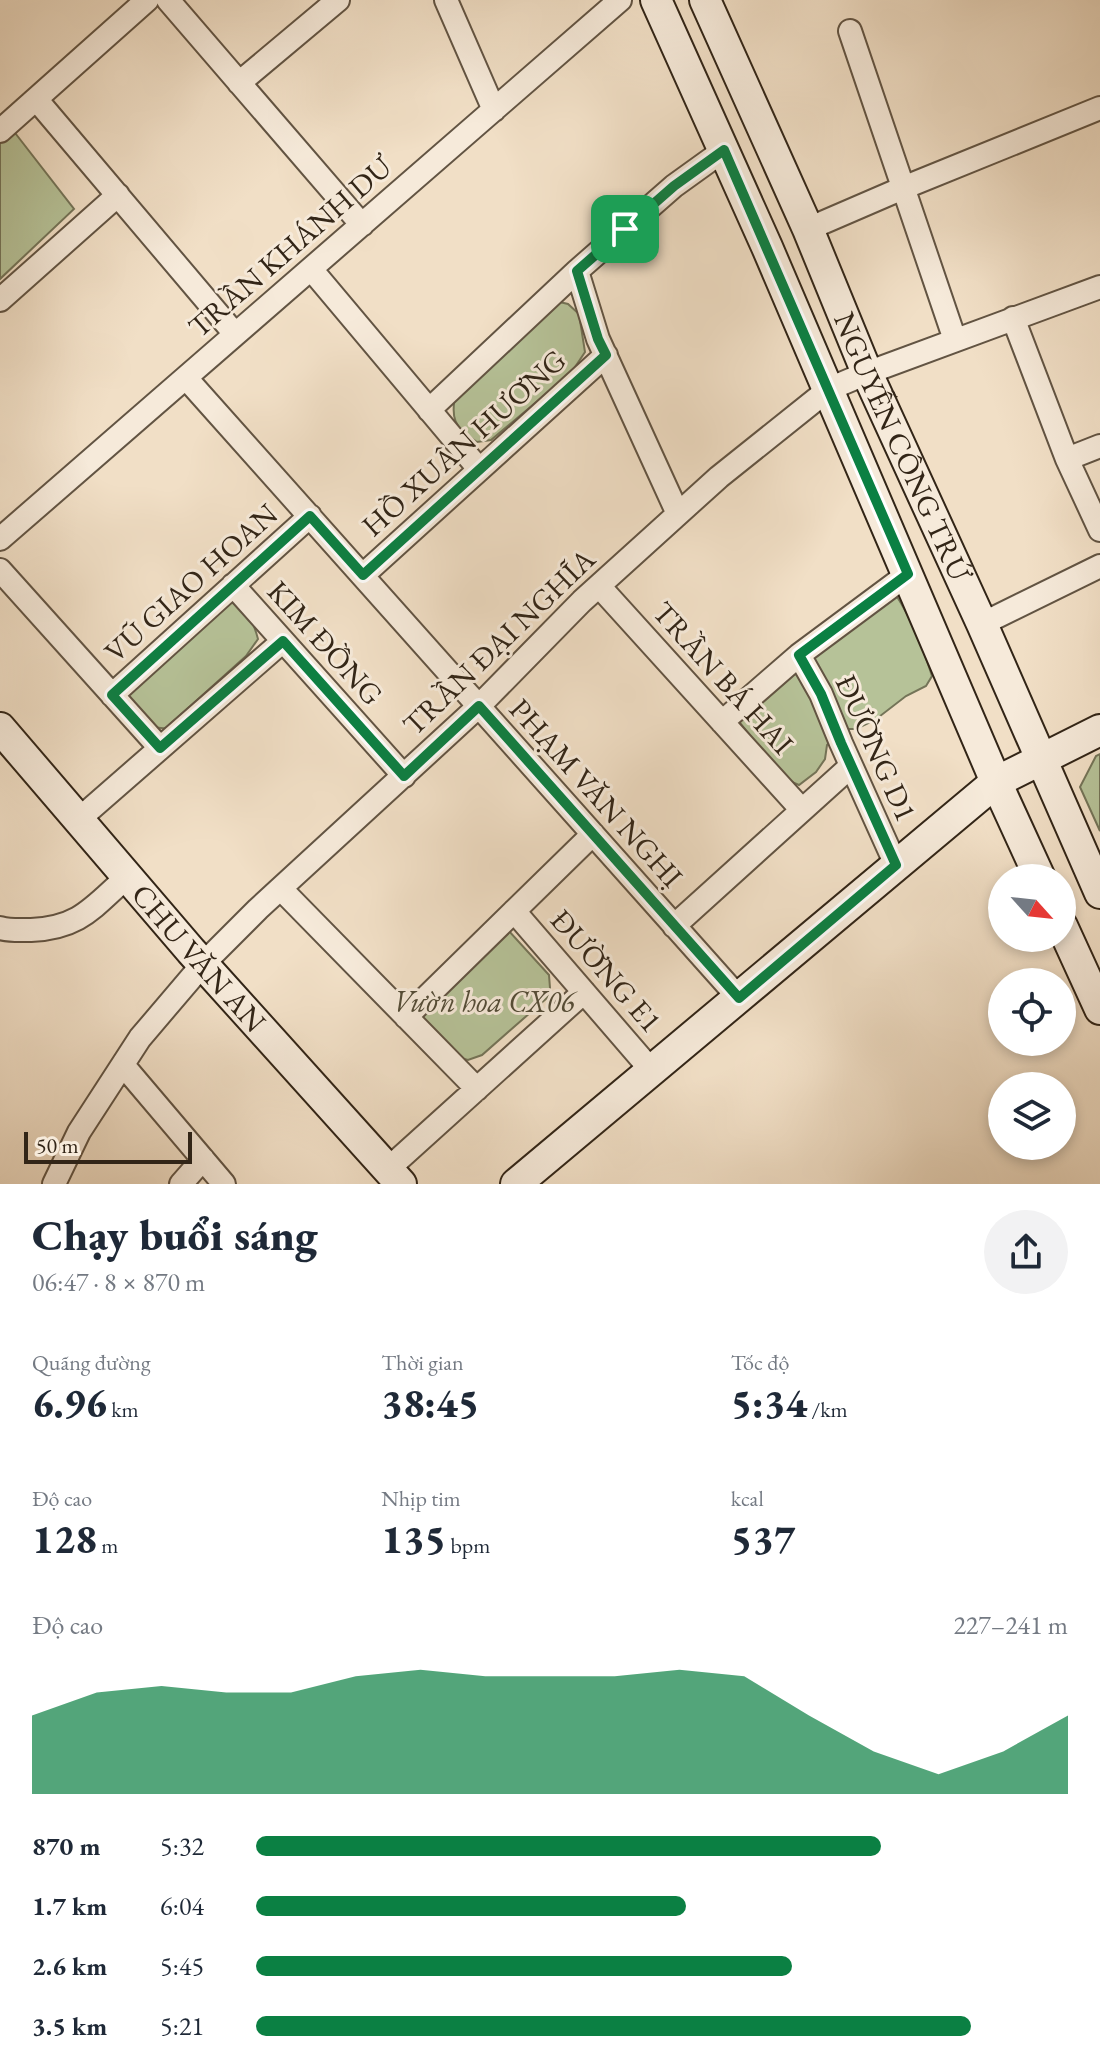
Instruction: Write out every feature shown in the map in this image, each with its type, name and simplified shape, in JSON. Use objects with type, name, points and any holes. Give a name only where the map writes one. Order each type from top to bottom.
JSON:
[{"type":"street","points":[[0,131],[147,0]]},
{"type":"street","points":[[168,0],[362,225]]},
{"type":"street","points":[[239,83],[338,0]]},
{"type":"street","points":[[446,0],[494,110]]},
{"type":"street","name":"TRẦN KHÁNH DƯ","points":[[0,539],[620,0]]},
{"type":"street","name":"NGUYỄN CÔNG TRỨ","points":[[656,0],[829,389],[1034,864]]},
{"type":"street","name":"NGUYỄN CÔNG TRỨ","points":[[705,0],[808,229],[867,373],[1100,893]]},
{"type":"street","points":[[850,31],[955,340]]},
{"type":"street","points":[[36,99],[235,334]]},
{"type":"street","points":[[808,229],[1100,108]]},
{"type":"street","points":[[429,410],[577,271],[674,186],[724,150]]},
{"type":"street","points":[[0,300],[118,195]]},
{"type":"street","points":[[311,269],[479,469]]},
{"type":"street","points":[[577,271],[598,339],[678,514]]},
{"type":"street","name":"TRẦN ĐẠI NGHĨA","points":[[54,1184],[79,1132],[140,1038],[203,964],[258,909],[479,706],[599,586],[719,477],[829,389],[1100,287]]},
{"type":"street","points":[[1013,318],[1067,459],[1100,530]]},
{"type":"street","name":"HỒ XUÂN HƯƠNG","points":[[363,575],[606,355]]},
{"type":"street","name":"PHẠM VĂN NGHỊ","points":[[186,378],[739,998]]},
{"type":"street","points":[[1067,459],[1100,446]]},
{"type":"street","name":"VŨ GIAO HOAN","points":[[112,695],[310,516]]},
{"type":"street","points":[[982,624],[1100,566]]},
{"type":"street","points":[[0,570],[160,748]]},
{"type":"street","points":[[722,722],[799,655],[908,574]]},
{"type":"street","name":"KIM ĐỒNG","points":[[233,585],[404,776]]},
{"type":"street","name":"TRẦN BÁ HAI","points":[[599,586],[802,810]]},
{"type":"street","points":[[78,820],[283,641]]},
{"type":"street","name":"ĐƯỜNG D1","points":[[799,655],[821,694],[896,865]]},
{"type":"street","name":"CHU VĂN AN","points":[[0,728],[203,964],[394,1177]]},
{"type":"street","points":[[516,1184],[996,782],[1100,730]]},
{"type":"street","points":[[674,926],[851,766]]},
{"type":"street","points":[[406,1017],[593,834]]},
{"type":"street","points":[[0,928],[51,929],[71,924],[127,877]]},
{"type":"street","points":[[281,889],[477,1089]]},
{"type":"street","name":"ĐƯỜNG E1","points":[[514,911],[652,1071]]},
{"type":"street","points":[[1074,952],[1100,1009]]},
{"type":"street","points":[[394,1177],[477,1089],[584,992]]},
{"type":"street","points":[[123,1065],[224,1184]]},
{"type":"street","points":[[181,1184],[203,1159]]},
{"type":"green space","points":[[12,129],[74,209],[0,279],[0,140]]},
{"type":"green space","points":[[555,301],[568,304],[579,314],[585,352],[571,373],[491,440],[477,442],[463,432],[456,422],[456,392]]},
{"type":"green space","points":[[896,595],[917,634],[932,676],[926,686],[906,696],[875,720],[856,729],[844,729],[827,745],[825,759],[816,772],[799,785],[785,779],[736,718]]},
{"type":"green space","points":[[225,599],[247,614],[258,639],[246,656],[166,728],[147,723],[124,697]]},
{"type":"green space","points":[[1100,754],[1100,831],[1080,787]]},
{"type":"green space","name":"Vườn hoa CX06","points":[[507,929],[549,975],[547,998],[482,1055],[468,1060],[457,1057],[416,1011]]},
{"type":"route","points":[[724,150],[908,574],[799,655],[821,694],[896,865],[739,998],[479,706],[404,776],[283,641],[160,748],[112,695],[310,516],[363,575],[606,355],[577,271],[625,229],[674,186],[724,150]]}]
